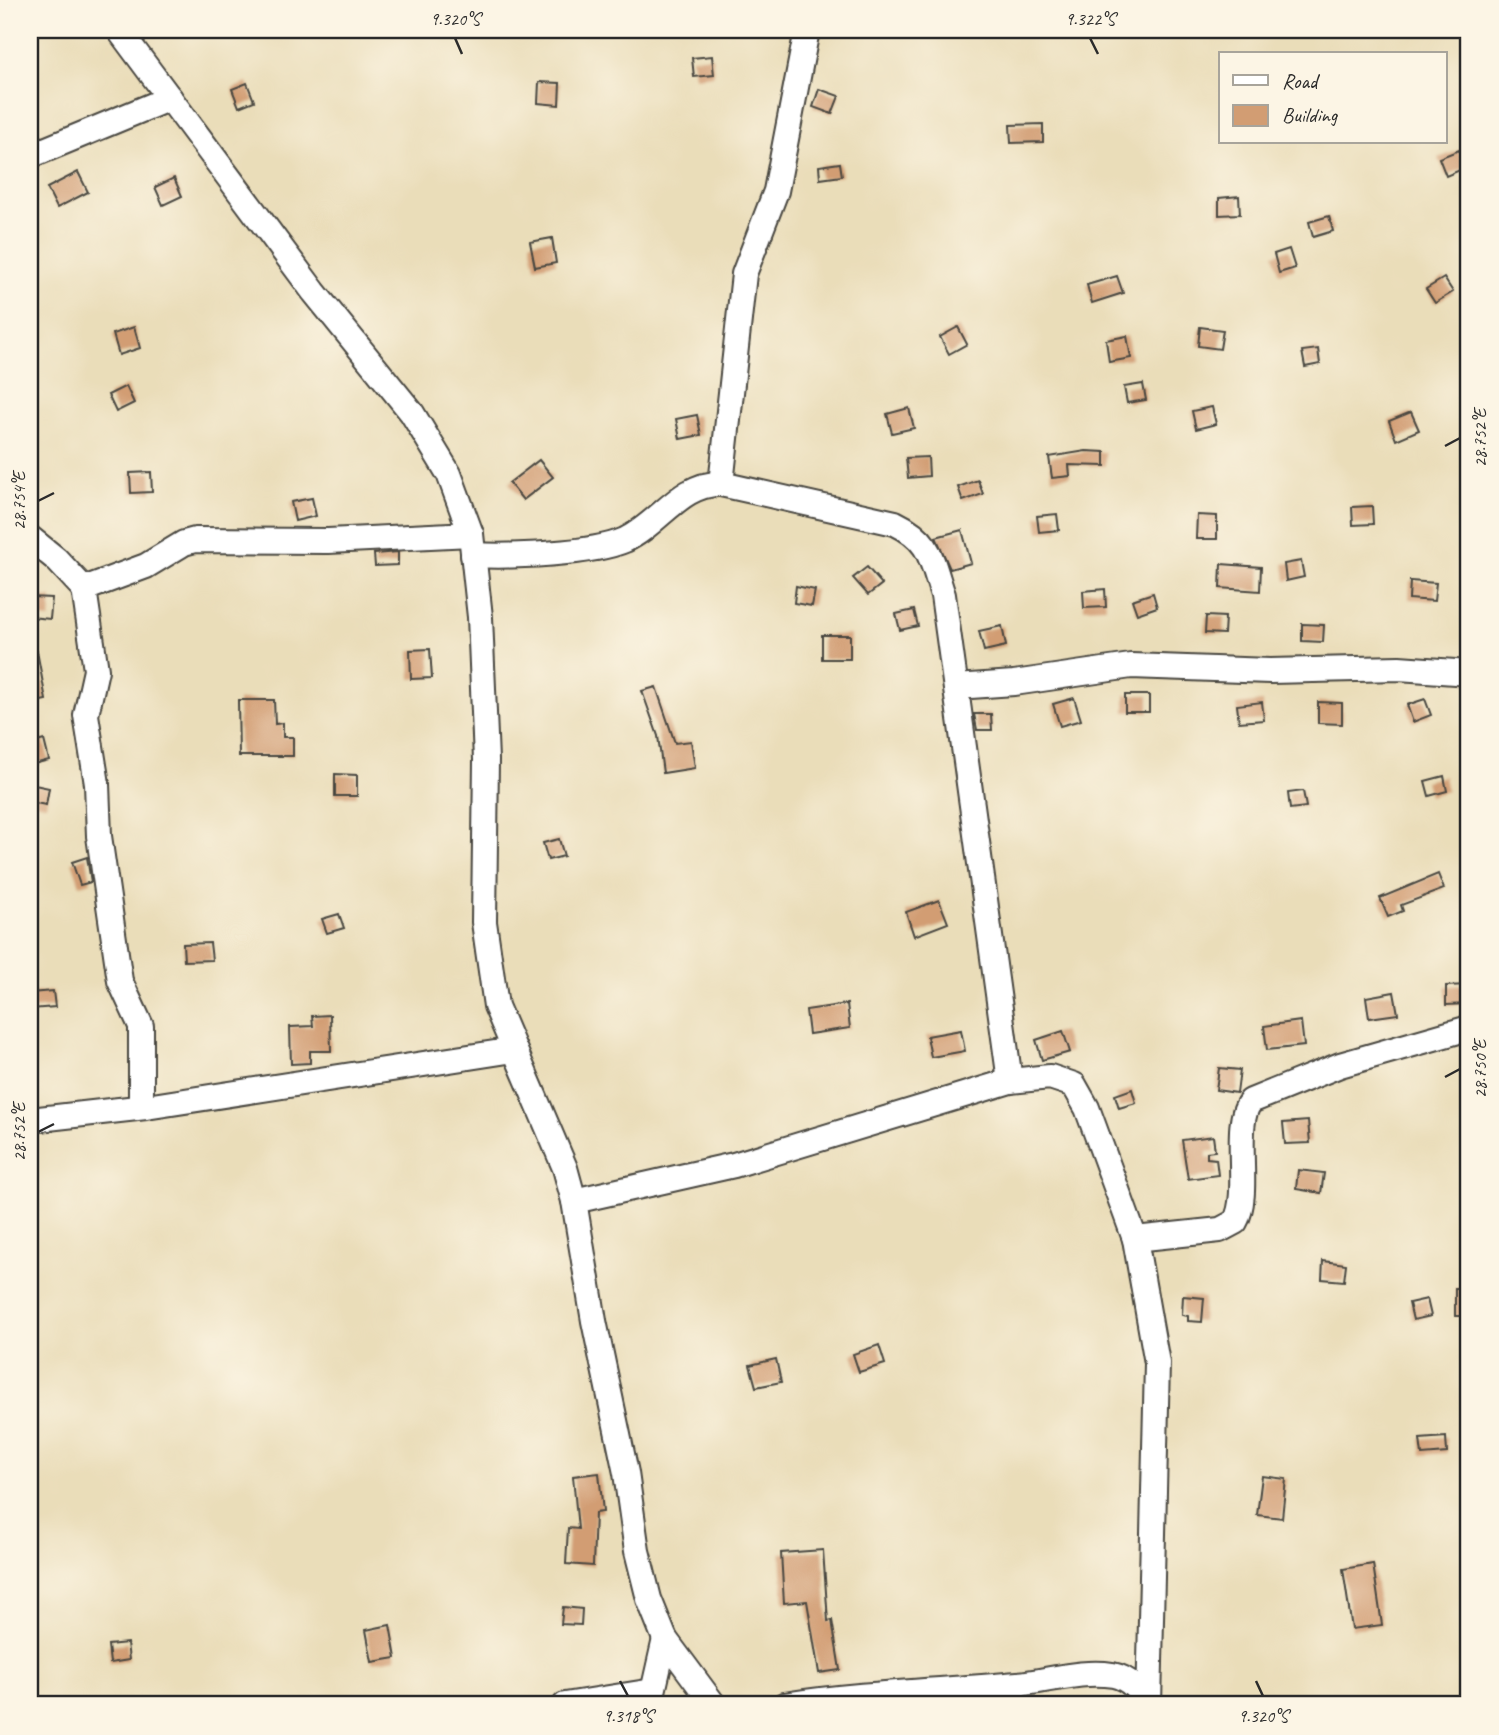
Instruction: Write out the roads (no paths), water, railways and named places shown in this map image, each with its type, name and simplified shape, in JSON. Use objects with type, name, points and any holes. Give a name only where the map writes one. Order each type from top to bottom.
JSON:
[{"type":"street","points":[[119,30],[314,292],[412,413],[449,474],[472,545],[480,617],[486,760],[484,922],[496,1006],[565,1168],[574,1201],[594,1321],[626,1473],[637,1551],[649,1600],[665,1639],[714,1705]]},
{"type":"street","points":[[721,484],[744,274],[776,191],[807,30]]},
{"type":"street","points":[[30,156],[170,98]]},
{"type":"street","points":[[84,589],[146,566],[184,543],[195,540],[472,545],[498,556],[597,547],[622,541],[653,522],[693,488],[708,484],[721,484],[895,523],[915,533],[929,553],[943,595],[1010,1081]]},
{"type":"street","points":[[30,538],[56,559],[84,589],[96,670],[86,715],[97,784],[99,835],[120,981],[141,1026],[141,1107]]},
{"type":"street","points":[[956,687],[1014,683],[1131,666],[1270,671],[1399,668],[1469,673]]},
{"type":"street","points":[[1135,1238],[1220,1230],[1235,1222],[1241,1194],[1244,1112],[1251,1101],[1340,1065],[1469,1028]]},
{"type":"street","points":[[30,1120],[141,1107],[514,1050]]},
{"type":"street","points":[[574,1201],[734,1165],[1010,1081],[1050,1077],[1074,1085],[1087,1108],[1135,1238],[1157,1363],[1148,1705]]},
{"type":"street","points":[[565,1705],[652,1698],[665,1639]]},
{"type":"street","points":[[784,1705],[850,1695],[1028,1683],[1082,1674],[1114,1675],[1127,1681],[1139,1690],[1148,1705]]}]
